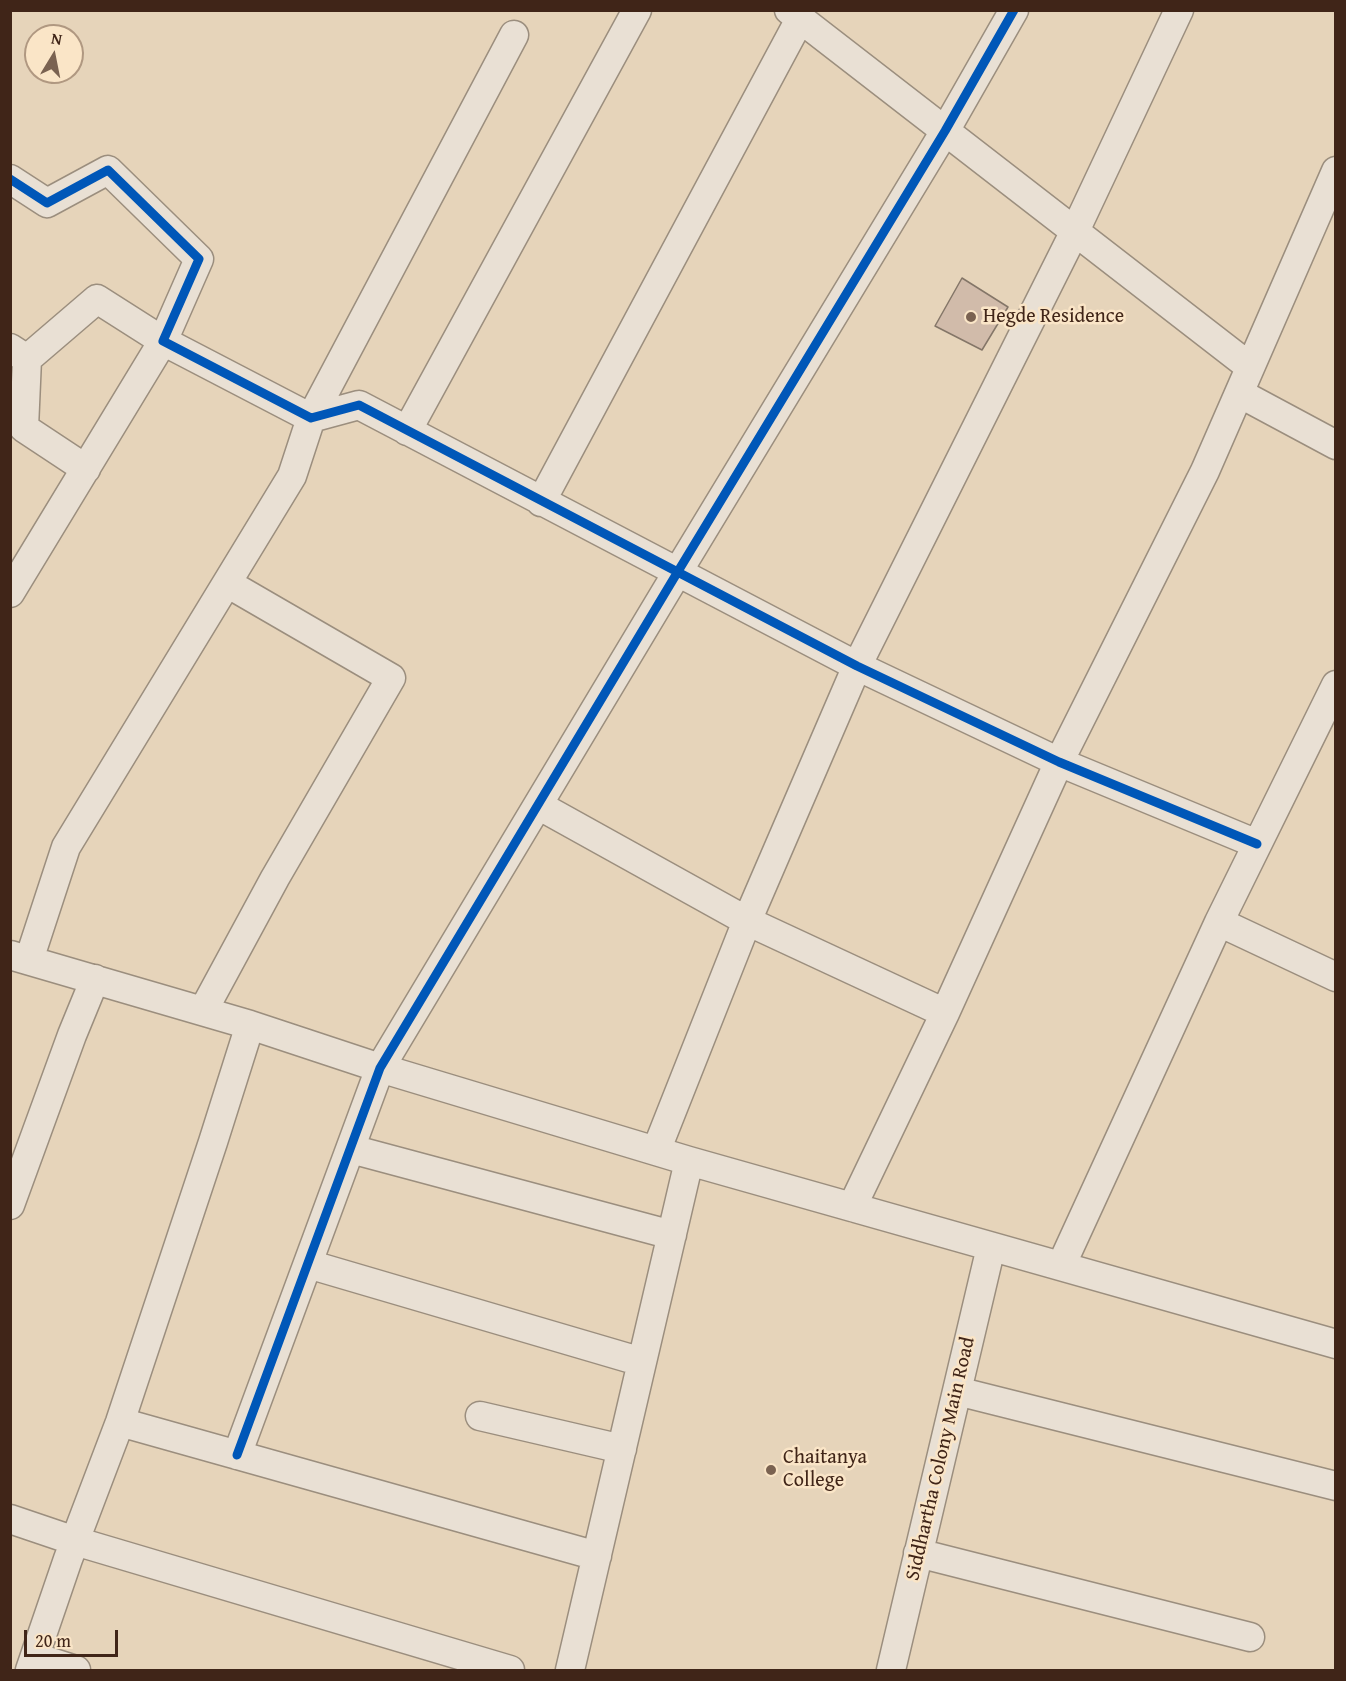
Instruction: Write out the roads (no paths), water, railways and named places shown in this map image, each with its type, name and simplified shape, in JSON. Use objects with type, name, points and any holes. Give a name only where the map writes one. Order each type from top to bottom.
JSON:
[{"type":"street","points":[[407,431],[637,10]]},
{"type":"street","points":[[237,1455],[380,1068],[945,131],[1014,10]]},
{"type":"street","points":[[656,1151],[747,921],[857,666],[1075,231],[1179,10]]},
{"type":"street","points":[[541,502],[793,13],[1250,367]]},
{"type":"street","points":[[514,35],[311,418],[292,476],[66,848],[20,957],[250,1025],[380,1068],[689,1161],[1335,1344]]},
{"type":"street","points":[[10,179],[47,203],[108,170],[198,259],[163,341],[10,593]]},
{"type":"street","points":[[852,1207],[945,1013],[1059,762],[1205,471],[1335,171]]},
{"type":"street","points":[[86,469],[24,428],[19,353],[97,299],[163,341],[311,418],[358,405],[857,666],[1059,762],[1257,844]]},
{"type":"street","points":[[1239,393],[1335,445]]},
{"type":"street","points":[[203,1011],[275,878],[391,678],[227,583]]},
{"type":"street","points":[[1060,1266],[1219,922],[1335,686]]},
{"type":"street","points":[[538,805],[747,921],[945,1013]]},
{"type":"street","points":[[1219,922],[1335,977]]},
{"type":"street","points":[[10,1205],[72,1035],[95,979]]},
{"type":"street","points":[[76,1671],[33,1664],[75,1541],[120,1422],[210,1153],[250,1025]]},
{"type":"street","points":[[351,1149],[672,1235]]},
{"type":"street","points":[[570,1671],[689,1161]]},
{"type":"street","name":"Siddhartha Colony Main Road","points":[[891,1671],[991,1247]]},
{"type":"street","points":[[308,1264],[642,1362]]},
{"type":"street","points":[[957,1391],[1335,1486]]},
{"type":"street","points":[[480,1416],[622,1449]]},
{"type":"street","points":[[120,1422],[597,1557]]},
{"type":"street","points":[[10,1519],[472,1665],[510,1671]]},
{"type":"street","points":[[918,1553],[1250,1637]]},
{"type":"place","name":"Hegde Residence","points":[[971,317]]},
{"type":"place","name":"Chaitanya College","points":[[771,1470]]}]
